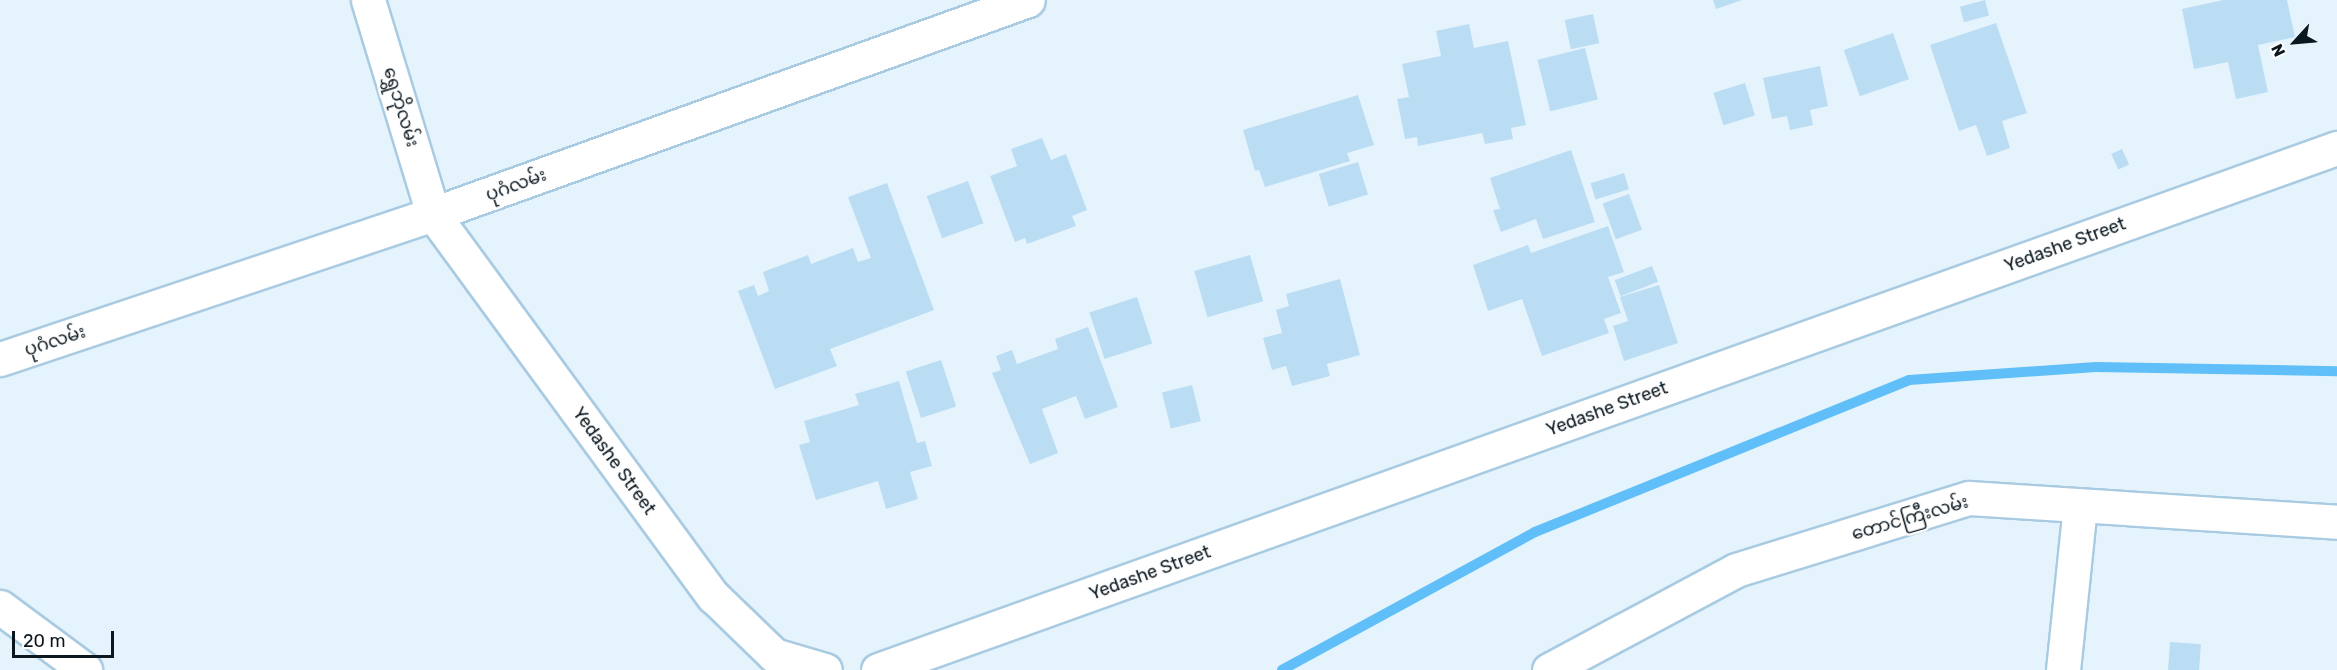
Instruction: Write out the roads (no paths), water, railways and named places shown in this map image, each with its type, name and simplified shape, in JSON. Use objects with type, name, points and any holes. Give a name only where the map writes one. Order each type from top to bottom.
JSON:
[{"type":"street","name":"ရွှေဘိုလမ်း","points":[[368,0],[433,214]]},
{"type":"street","name":"ပုဂံလမ်း","points":[[0,359],[433,214],[1014,2]]},
{"type":"street","name":"Yedashe Street","points":[[878,670],[2337,147]]},
{"type":"street","name":"Yedashe Street","points":[[433,214],[713,596],[774,655],[825,670]]},
{"type":"street","name":"တောင်ကြီးလမ်း","points":[[1549,670],[1736,570],[1969,498],[2337,522]]},
{"type":"street","points":[[2063,670],[2079,506]]},
{"type":"street","points":[[0,607],[85,670]]},
{"type":"waterway","points":[[1282,670],[1535,532],[1909,380],[2096,367],[2337,371]]}]
